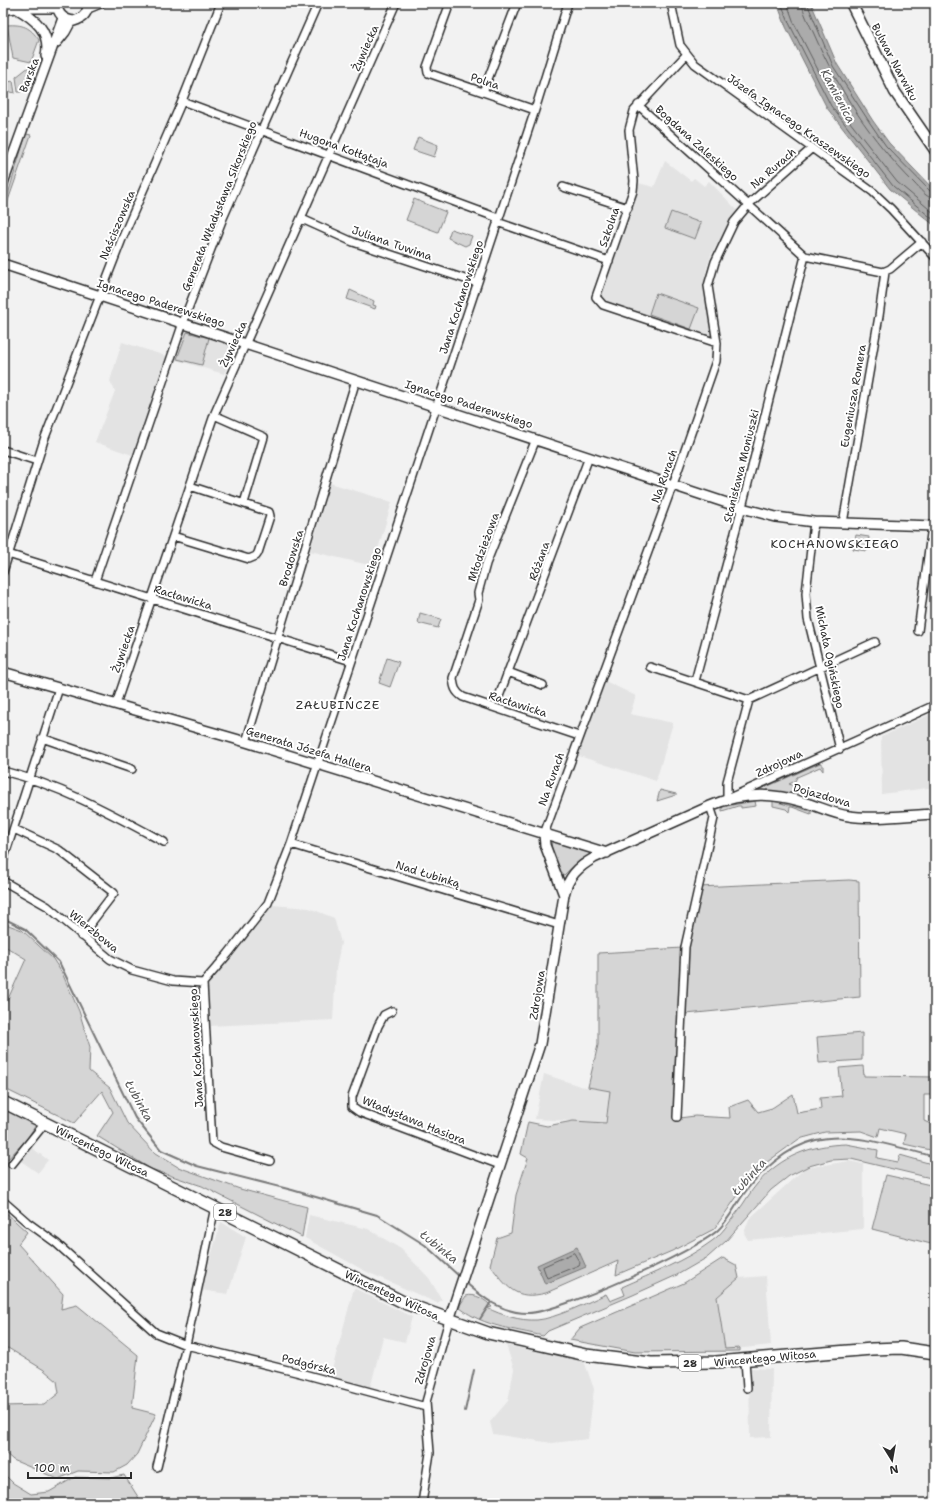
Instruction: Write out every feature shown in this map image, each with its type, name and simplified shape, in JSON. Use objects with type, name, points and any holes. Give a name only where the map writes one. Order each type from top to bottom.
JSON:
[{"type":"main road","name":"Bulwar Narwiku","points":[[851,3],[892,87],[935,150]]},
{"type":"main road","name":"Wincentego Witosa","points":[[3,1102],[407,1304],[488,1333],[586,1355],[622,1361],[687,1364],[872,1349],[901,1348],[935,1353]]},
{"type":"street","points":[[16,8],[26,3]]},
{"type":"street","points":[[3,10],[40,3]]},
{"type":"street","points":[[16,8],[57,6],[67,19],[83,17],[88,6],[100,3]]},
{"type":"street","name":"Naściszowska","points":[[3,572],[37,461],[100,295],[182,101],[221,3]]},
{"type":"street","name":"Generała Władysława Sikorskiego","points":[[95,581],[183,323],[224,218],[318,3]]},
{"type":"street","name":"Żywiecka","points":[[116,704],[214,415],[245,343],[302,219],[396,3]]},
{"type":"street","name":"Polna","points":[[450,3],[427,67],[428,73],[535,110]]},
{"type":"street","points":[[483,92],[517,3]]},
{"type":"street","name":"Jana Kochanowskiego","points":[[270,1161],[221,1147],[212,1142],[203,983],[268,903],[291,844],[535,110],[568,3]]},
{"type":"street","name":"Józefa Ignacego Kraszewskiego","points":[[671,3],[678,39],[695,64],[811,149],[873,192],[935,257]]},
{"type":"street","points":[[16,8],[40,25],[46,36],[48,44],[43,71]]},
{"type":"street","name":"Barska","points":[[3,183],[43,71],[55,45],[65,32],[67,19]]},
{"type":"street","name":"Szkolna","points":[[687,54],[634,111],[629,130],[634,181],[628,208],[596,297],[602,303],[717,343]]},
{"type":"street","name":"Hugona Kołłątaja","points":[[182,101],[262,129],[609,261]]},
{"type":"street","name":"Bogdana Zaleskiego","points":[[638,105],[805,256]]},
{"type":"street","name":"Na Rurach","points":[[544,834],[716,361],[717,343],[708,286],[713,268],[734,222],[748,204],[811,149]]},
{"type":"street","points":[[563,186],[628,208]]},
{"type":"street","name":"Juliana Tuwima","points":[[302,219],[353,242],[477,283]]},
{"type":"street","points":[[805,256],[885,272],[922,242]]},
{"type":"street","name":"Stanisława Moniuszki","points":[[696,682],[742,508],[805,256]]},
{"type":"street","name":"Ignacego Paderewskiego","points":[[3,264],[776,518],[814,522],[933,526]]},
{"type":"street","name":"Eugeniusza Romera","points":[[843,523],[879,316],[885,272]]},
{"type":"street","name":"Brodowska","points":[[246,742],[356,380]]},
{"type":"street","points":[[214,415],[264,437],[244,503]]},
{"type":"street","name":"Młodzieżowa","points":[[454,687],[453,678],[479,600],[478,593],[486,564],[536,439]]},
{"type":"street","points":[[3,450],[37,461]]},
{"type":"street","name":"Różana","points":[[498,699],[589,457]]},
{"type":"street","points":[[173,536],[252,558],[258,553],[270,514],[267,510],[190,486]]},
{"type":"street","name":"Michała Ogińskiego","points":[[814,522],[806,594],[808,618],[840,749]]},
{"type":"street","points":[[918,631],[933,526]]},
{"type":"street","name":"Racławicka","points":[[8,554],[352,662]]},
{"type":"street","points":[[650,667],[749,700],[875,642]]},
{"type":"street","name":"Generała Józefa Hallera","points":[[3,672],[246,742],[607,853]]},
{"type":"street","points":[[508,672],[542,684]]},
{"type":"street","name":"Racławicka","points":[[454,687],[459,695],[463,697],[579,736]]},
{"type":"street","points":[[3,861],[42,738],[60,688]]},
{"type":"street","points":[[727,799],[727,782],[749,700]]},
{"type":"street","name":"Zdrojowa","points":[[422,1503],[430,1454],[426,1407],[427,1394],[455,1300],[540,1044],[564,895],[569,880],[577,869],[594,858],[840,749],[935,705]]},
{"type":"street","points":[[42,738],[132,768]]},
{"type":"street","points":[[3,771],[30,778],[98,807],[164,842]]},
{"type":"street","name":"Dojazdowa","points":[[727,799],[744,796],[770,795],[792,799],[850,816],[935,814]]},
{"type":"street","points":[[677,1117],[685,946],[714,818],[710,806]]},
{"type":"street","points":[[14,829],[59,850],[114,893],[82,936]]},
{"type":"street","points":[[544,834],[545,845],[564,895]]},
{"type":"street","name":"Nad Łubinką","points":[[291,844],[559,925]]},
{"type":"street","name":"Wierzbowa","points":[[3,881],[47,906],[110,959],[132,970],[173,981],[203,983]]},
{"type":"street","name":"Władysława Hasiora","points":[[392,1011],[384,1015],[378,1026],[352,1097],[352,1107],[359,1112],[500,1165]]},
{"type":"street","points":[[12,1164],[45,1123]]},
{"type":"street","name":"Podgórska","points":[[3,1201],[28,1222],[56,1242],[156,1333],[186,1345],[300,1373],[426,1407]]},
{"type":"street","points":[[157,1467],[186,1345],[215,1207]]},
{"type":"street","points":[[745,1360],[747,1388]]},
{"type":"shaded area","points":[[7,25],[26,27],[39,40],[31,62],[13,58]]},
{"type":"shaded area","points":[[30,66],[21,92],[18,92],[16,77]]},
{"type":"shaded area","points":[[13,81],[15,93],[3,90],[3,83]]},
{"type":"shaded area","points":[[26,134],[31,135],[3,215],[3,211]]},
{"type":"shaded area","points":[[418,137],[438,145],[434,157],[413,150]]},
{"type":"shaded area","points":[[665,161],[691,181],[694,178],[704,186],[709,181],[737,210],[711,255],[706,271],[705,293],[712,338],[606,303],[600,297],[638,183],[654,187]]},
{"type":"shaded area","points":[[414,199],[446,212],[438,232],[406,220]]},
{"type":"shaded area","points":[[671,212],[701,223],[695,239],[665,228]]},
{"type":"shaded area","points":[[451,229],[472,236],[469,244],[465,246],[448,238]]},
{"type":"shaded area","points":[[350,290],[374,301],[373,305],[376,306],[375,309],[347,299]]},
{"type":"shaded area","points":[[656,293],[699,308],[691,329],[649,314]]},
{"type":"shaded area","points":[[187,330],[236,348],[224,374],[176,360]]},
{"type":"shaded area","points":[[187,332],[209,338],[202,365],[177,359]]},
{"type":"shaded area","points":[[122,342],[169,357],[132,455],[95,442],[115,391],[110,381]]},
{"type":"shaded area","points":[[330,483],[392,502],[373,566],[310,551]]},
{"type":"shaded area","points":[[856,535],[869,537],[867,551],[853,549]]},
{"type":"shaded area","points":[[420,613],[441,619],[438,628],[418,623]]},
{"type":"shaded area","points":[[387,658],[399,662],[390,687],[379,683]]},
{"type":"shaded area","points":[[605,681],[636,696],[630,714],[673,723],[656,781],[576,755]]},
{"type":"shaded area","points":[[935,712],[935,787],[882,794],[881,737]]},
{"type":"shaded area","points":[[820,763],[823,765],[823,771],[820,767],[797,777],[795,781],[789,784],[804,789],[794,794],[767,790],[766,787]]},
{"type":"shaded area","points":[[660,790],[676,794],[676,795],[657,801]]},
{"type":"shaded area","points":[[755,801],[756,806],[741,808],[741,806],[738,806],[722,811],[722,807]]},
{"type":"shaded area","points":[[773,801],[811,811],[811,814],[792,807],[790,807],[789,812],[786,809],[773,806]]},
{"type":"shaded area","points":[[555,841],[591,853],[591,856],[580,860],[564,875],[561,874],[551,846],[552,842]]},
{"type":"shaded area","points":[[849,880],[859,881],[860,997],[686,1014],[688,946],[699,887]]},
{"type":"shaded area","points":[[272,905],[309,908],[334,918],[341,943],[336,969],[333,1020],[209,1026],[208,983]]},
{"type":"shaded area","points":[[3,923],[22,930],[53,959],[62,973],[79,1011],[90,1047],[89,1071],[110,1088],[127,1123],[155,1153],[178,1167],[240,1189],[307,1207],[302,1237],[202,1186],[151,1169],[97,1136],[113,1112],[102,1091],[74,1123],[3,1088],[3,1010],[26,959],[3,945]]},
{"type":"shaded area","points":[[682,948],[679,1118],[695,1116],[730,1118],[729,1107],[748,1100],[758,1112],[772,1108],[793,1094],[797,1113],[821,1109],[820,1098],[842,1096],[839,1068],[863,1066],[864,1076],[935,1077],[935,1089],[933,1090],[933,1095],[924,1095],[924,1121],[935,1126],[935,1151],[904,1144],[906,1134],[880,1128],[878,1137],[861,1131],[825,1132],[799,1139],[763,1165],[743,1188],[714,1229],[672,1251],[616,1275],[618,1261],[546,1293],[527,1295],[519,1293],[507,1286],[490,1265],[497,1238],[511,1233],[516,1195],[528,1158],[521,1154],[528,1122],[547,1126],[573,1121],[606,1123],[610,1091],[588,1087],[598,1045],[598,953]]},
{"type":"shaded area","points":[[862,1033],[862,1060],[819,1063],[817,1037]]},
{"type":"shaded area","points":[[544,1074],[580,1086],[610,1091],[605,1123],[535,1119]]},
{"type":"shaded area","points":[[3,1107],[36,1125],[26,1140],[3,1164]]},
{"type":"shaded area","points":[[846,1144],[878,1150],[877,1158],[898,1162],[900,1155],[935,1165],[935,1179],[851,1159],[831,1160],[809,1166],[789,1176],[771,1190],[726,1241],[708,1257],[677,1275],[548,1331],[543,1336],[490,1323],[479,1319],[460,1308],[460,1305],[466,1296],[473,1295],[484,1300],[492,1307],[487,1308],[499,1313],[511,1317],[537,1320],[553,1317],[606,1294],[610,1301],[625,1295],[622,1287],[680,1261],[716,1238],[741,1208],[757,1184],[766,1174],[786,1159],[821,1147]]},
{"type":"shaded area","points":[[32,1148],[48,1160],[38,1173],[21,1161]]},
{"type":"shaded area","points":[[849,1161],[863,1164],[863,1229],[748,1240],[744,1233],[749,1219],[805,1168]]},
{"type":"shaded area","points":[[886,1175],[935,1186],[935,1245],[872,1229]]},
{"type":"shaded area","points":[[3,1210],[27,1232],[18,1244],[63,1294],[61,1309],[77,1305],[138,1355],[132,1408],[156,1414],[137,1454],[127,1465],[114,1472],[78,1471],[58,1479],[13,1460],[3,1451],[3,1406],[44,1405],[59,1393],[57,1381],[44,1370],[8,1348],[3,1349]]},
{"type":"shaded area","points":[[309,1215],[368,1229],[401,1249],[429,1278],[442,1300],[437,1303],[365,1271],[305,1238]]},
{"type":"shaded area","points":[[221,1222],[246,1237],[228,1294],[201,1290]]},
{"type":"shaded area","points":[[723,1258],[736,1265],[739,1278],[717,1297],[725,1349],[740,1348],[740,1351],[635,1352],[570,1340],[580,1328],[684,1283]]},
{"type":"shaded area","points":[[766,1276],[771,1345],[725,1350],[717,1297],[739,1278]]},
{"type":"shaded area","points":[[354,1288],[412,1317],[405,1342],[383,1337],[370,1389],[330,1377]]},
{"type":"shaded area","points":[[506,1345],[584,1361],[594,1389],[588,1439],[552,1443],[493,1434],[490,1422],[508,1401],[514,1369]]},
{"type":"shaded area","points":[[749,1368],[772,1369],[771,1437],[750,1438]]},
{"type":"shaded area","points":[[3,1473],[13,1483],[31,1494],[49,1492],[75,1477],[110,1478],[124,1475],[142,1503],[3,1503]]},
{"type":"water","name":"Kamienica","points":[[777,3],[811,3],[837,64],[873,121],[889,143],[935,191],[935,226],[890,189],[827,108],[786,27]]},
{"type":"water","points":[[577,1247],[586,1267],[545,1284],[537,1265]]},
{"type":"waterway","name":"Łubinka","points":[[3,918],[25,929],[59,962],[135,1118],[161,1150],[197,1166],[292,1190],[377,1215],[425,1245],[460,1277]]},
{"type":"waterway","name":"Łubinka","points":[[465,1282],[486,1299],[501,1307],[528,1313],[544,1310],[567,1303],[626,1279],[705,1240],[722,1226],[740,1199],[765,1169],[784,1154],[805,1143],[830,1138],[860,1139],[892,1145],[935,1157]]},
{"type":"waterway","points":[[480,1319],[491,1302]]},
{"type":"waterway","points":[[465,1411],[474,1370]]},
{"type":"district","name":"KOCHANOWSKIEGO","points":[[835,544]]},
{"type":"district","name":"ZAŁUBIŃCZE","points":[[338,705]]}]
